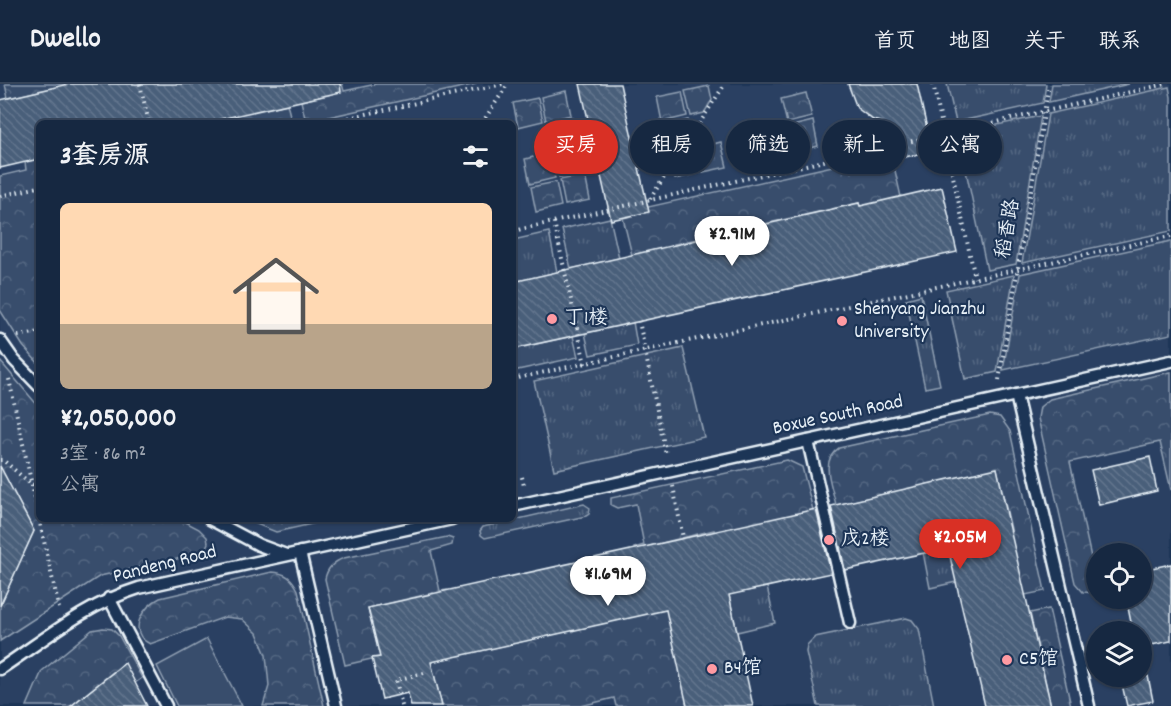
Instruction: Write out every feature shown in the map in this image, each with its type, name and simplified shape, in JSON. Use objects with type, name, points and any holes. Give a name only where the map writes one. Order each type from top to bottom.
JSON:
[{"type":"lane","points":[[0,340],[14,360],[36,383]]},
{"type":"lane","name":"Boxue South Road","points":[[516,505],[1171,361]]},
{"type":"lane","points":[[1016,395],[1089,706]]},
{"type":"lane","points":[[808,441],[850,623]]},
{"type":"lane","points":[[216,522],[259,545],[287,555],[438,522]]},
{"type":"lane","points":[[300,552],[336,706]]},
{"type":"lane","name":"Pandeng Road","points":[[0,669],[92,606],[109,598],[139,588],[287,555]]},
{"type":"lane","points":[[109,598],[166,706]]},
{"type":"path","points":[[140,84],[148,120]]},
{"type":"path","points":[[339,120],[503,84]]},
{"type":"path","points":[[484,120],[508,84]]},
{"type":"path","points":[[650,200],[725,84]]},
{"type":"path","points":[[933,84],[941,120]]},
{"type":"path","name":"稻香路","points":[[999,380],[1049,84]]},
{"type":"path","points":[[1002,121],[1166,84]]},
{"type":"path","points":[[516,230],[918,140]]},
{"type":"path","points":[[953,174],[975,278]]},
{"type":"path","points":[[0,196],[36,188]]},
{"type":"path","points":[[554,222],[585,364]]},
{"type":"path","points":[[516,378],[1171,236]]},
{"type":"path","points":[[639,321],[683,538]]},
{"type":"path","points":[[7,374],[36,503]]},
{"type":"path","points":[[0,460],[32,484],[36,483]]},
{"type":"path","points":[[522,477],[524,486]]},
{"type":"path","points":[[40,522],[59,608]]},
{"type":"path","points":[[402,706],[396,680],[424,673]]},
{"type":"shaded area","name":"Shenyang Jianzhu University","points":[[0,84],[1171,84],[1171,706],[0,706]]},
{"type":"green space","points":[[5,84],[69,84],[8,98]]},
{"type":"green space","points":[[251,84],[259,84],[265,109],[287,104],[291,120],[207,120]]},
{"type":"green space","points":[[327,84],[342,84],[344,91],[376,84],[476,84],[315,120],[306,120],[301,101],[329,95]]},
{"type":"green space","points":[[947,84],[1046,84],[1043,103],[965,120],[956,120]]},
{"type":"green space","points":[[1052,84],[1129,84],[1049,102]]},
{"type":"green space","points":[[709,86],[712,100],[704,113],[691,116],[685,91]]},
{"type":"green space","points":[[1169,87],[1171,97],[1171,231],[1022,263],[1048,114]]},
{"type":"green space","points":[[566,91],[571,115],[546,120],[541,97]]},
{"type":"green space","points":[[682,92],[687,116],[662,120],[657,97]]},
{"type":"green space","points":[[806,93],[812,117],[786,120],[781,99]]},
{"type":"green space","points":[[538,98],[543,120],[534,120],[534,123],[518,127],[513,103]]},
{"type":"green space","points":[[1041,116],[1016,264],[987,270],[967,174],[1002,174],[1002,124]]},
{"type":"green space","points":[[813,121],[818,146],[810,148],[810,122]]},
{"type":"green space","points":[[721,142],[726,167],[714,170],[714,144]]},
{"type":"green space","points":[[534,157],[534,174],[554,174],[555,178],[530,184],[525,159]]},
{"type":"green space","points":[[36,160],[36,361],[23,346],[0,310],[0,176],[26,170],[25,162]]},
{"type":"green space","points":[[822,168],[822,174],[896,174],[901,197],[865,230],[859,203],[674,244],[679,273],[659,249],[632,255],[623,218],[648,212],[648,207],[796,174],[810,174],[810,171]]},
{"type":"green space","points":[[558,174],[574,174],[559,177]]},
{"type":"green space","points":[[674,174],[696,174],[675,179]]},
{"type":"green space","points":[[585,175],[590,200],[565,205],[560,180]]},
{"type":"green space","points":[[556,182],[561,206],[536,212],[531,187]]},
{"type":"green space","points":[[610,218],[619,258],[571,269],[562,229]]},
{"type":"green space","points":[[549,232],[557,272],[516,281],[516,239]]},
{"type":"green space","points":[[1171,241],[1171,334],[1003,370],[1020,274]]},
{"type":"green space","points":[[1014,275],[997,372],[965,379],[946,290]]},
{"type":"green space","points":[[921,295],[940,385],[925,388],[906,299]]},
{"type":"green space","points":[[633,322],[637,345],[590,355],[585,333]]},
{"type":"green space","points":[[573,336],[578,357],[516,370],[516,348]]},
{"type":"green space","points":[[683,348],[704,437],[554,470],[534,381]]},
{"type":"green space","points":[[0,361],[36,403],[36,522],[186,522],[199,529],[207,537],[208,543],[205,549],[195,555],[100,576],[0,641],[0,606],[34,531],[0,466]]},
{"type":"green space","points":[[1171,372],[1171,490],[1160,442],[1070,462],[1088,543],[1086,543],[1086,592],[1075,583],[1038,418],[1040,407],[1050,399]]},
{"type":"green space","points":[[990,415],[1000,417],[1010,431],[1045,591],[1025,595],[985,539],[1012,533],[997,469],[836,505],[828,466],[833,453],[839,448]]},
{"type":"green space","points":[[787,460],[802,467],[813,510],[720,556],[714,530],[650,546],[640,575],[634,548],[644,545],[636,504],[617,508],[611,505],[611,498]]},
{"type":"green space","points":[[584,504],[590,508],[586,516],[485,538],[481,535],[480,531],[483,527],[516,522],[516,519]]},
{"type":"green space","points":[[251,522],[321,522],[276,532]]},
{"type":"green space","points":[[447,537],[453,539],[452,545],[431,551],[440,591],[447,590],[453,616],[439,619],[433,593],[368,608],[380,657],[345,665],[325,579],[331,566],[344,558]]},
{"type":"green space","points":[[972,542],[956,582],[930,588],[923,552]]},
{"type":"green space","points":[[736,567],[741,592],[767,587],[775,623],[737,632],[729,595]]},
{"type":"green space","points":[[272,572],[288,577],[298,590],[324,706],[263,706],[269,686],[266,655],[257,633],[242,619],[225,617],[150,644],[139,633],[138,626],[143,613],[160,598]]},
{"type":"green space","points":[[689,604],[687,706],[616,706],[614,698],[581,706],[442,706],[431,662]]},
{"type":"green space","points":[[1049,609],[1071,706],[1051,706],[1030,613]]},
{"type":"green space","points":[[906,618],[912,620],[919,629],[934,706],[818,706],[806,652],[807,645],[815,637]]},
{"type":"green space","points":[[112,629],[119,636],[142,678],[135,683],[124,663],[71,706],[27,706],[42,671],[92,630]]},
{"type":"green space","points":[[207,639],[242,706],[177,706],[157,666]]},
{"type":"building","points":[[69,84],[340,84],[341,92],[216,120],[36,120],[36,160],[0,168],[0,100]]},
{"type":"building","points":[[580,84],[620,84],[630,128],[630,174],[640,174],[649,212],[611,220],[601,174],[618,174],[618,120],[588,120]]},
{"type":"building","points":[[848,84],[917,84],[925,120],[918,120],[918,154],[906,157],[906,120],[873,120],[857,108]]},
{"type":"building","points":[[942,187],[957,252],[516,348],[516,281],[859,203],[860,206]]},
{"type":"building","points":[[1150,457],[1157,491],[1099,505],[1091,470]]},
{"type":"building","points":[[0,466],[34,531],[0,606]]},
{"type":"building","points":[[997,468],[1051,706],[985,706],[948,548],[845,570],[831,506]]},
{"type":"building","points":[[816,509],[831,573],[729,595],[753,706],[687,706],[666,610],[431,662],[442,706],[411,706],[408,693],[382,699],[372,658],[380,657],[368,608]]},
{"type":"building","points":[[1171,564],[1171,641],[1152,645],[1152,621],[1131,621],[1128,609],[1152,609],[1152,568]]},
{"type":"building","points":[[125,663],[147,706],[71,706]]},
{"type":"building","points":[[1123,687],[1150,687],[1153,701],[1127,706]]},
{"type":"place","name":"丁1楼","points":[[552,319]]},
{"type":"place","name":"Shenyang Jianzhu University","points":[[842,321]]},
{"type":"place","name":"戊2楼","points":[[829,540]]},
{"type":"place","name":"C5馆","points":[[1007,660]]},
{"type":"place","name":"B4馆","points":[[712,669]]}]
